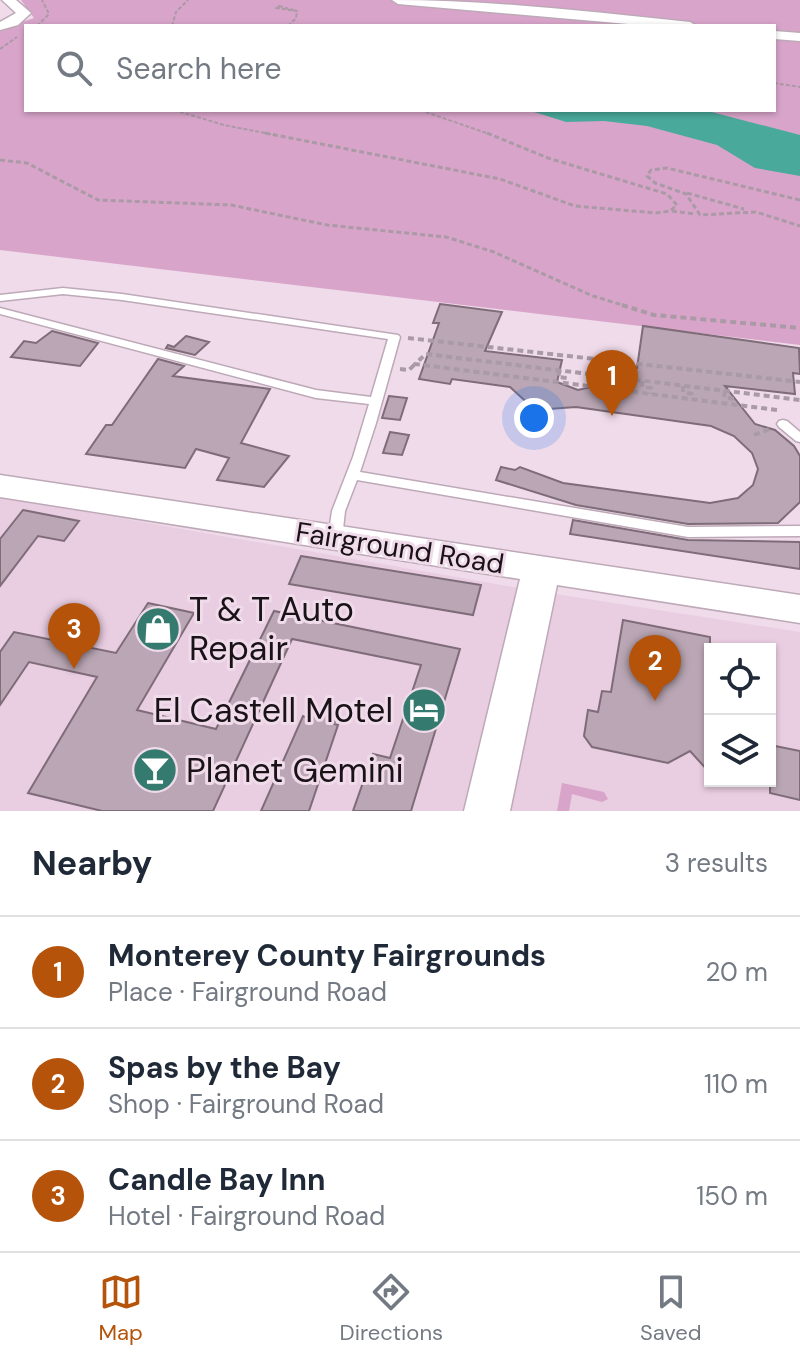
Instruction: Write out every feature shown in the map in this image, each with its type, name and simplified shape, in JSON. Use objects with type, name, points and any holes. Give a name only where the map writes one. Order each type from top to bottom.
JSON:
[{"type":"street","points":[[0,26],[13,22],[24,13],[8,0]]},
{"type":"street","points":[[398,0],[671,24]]},
{"type":"street","points":[[776,35],[800,37]]},
{"type":"street","name":"Fairground Road","points":[[0,486],[800,609]]},
{"type":"street","points":[[487,811],[541,571]]},
{"type":"lane","points":[[0,298],[63,291],[394,337],[383,384],[353,475],[336,510],[335,538]]},
{"type":"lane","points":[[0,311],[316,394],[375,401]]},
{"type":"lane","points":[[785,418],[800,438]]},
{"type":"lane","points":[[353,475],[688,532],[800,531]]},
{"type":"path","points":[[39,24],[49,14],[42,0]]},
{"type":"path","points":[[173,24],[176,12],[188,0]]},
{"type":"path","points":[[290,24],[296,18],[297,11]]},
{"type":"path","points":[[0,49],[24,33]]},
{"type":"path","points":[[776,83],[800,87]]},
{"type":"path","points":[[181,112],[224,125],[500,179],[567,204],[648,213],[670,211],[718,216],[738,211],[766,215]]},
{"type":"path","points":[[426,112],[468,125],[548,158],[667,194],[677,203],[670,211]]},
{"type":"path","points":[[0,160],[27,163],[98,200],[231,205],[327,225],[446,237],[494,252],[593,296],[654,315],[800,328]]},
{"type":"path","points":[[800,200],[667,168],[648,173],[649,180],[655,183],[800,226]]},
{"type":"path","points":[[675,189],[686,194],[698,214]]},
{"type":"path","points":[[394,337],[798,384]]},
{"type":"path","points":[[430,341],[426,354],[415,364],[734,405],[785,418]]},
{"type":"path","points":[[426,354],[800,400]]},
{"type":"path","points":[[527,379],[529,367]]},
{"type":"path","points":[[560,370],[558,377],[567,378],[566,383]]},
{"type":"path","points":[[602,376],[601,382],[610,383],[609,389]]},
{"type":"path","points":[[643,381],[642,387],[651,388],[650,394]]},
{"type":"path","points":[[683,386],[683,392],[692,394],[692,400]]},
{"type":"path","points":[[725,391],[724,397],[734,399],[734,405]]},
{"type":"shaded area","points":[[21,0],[800,0],[800,345],[0,250],[0,29],[34,18]]},
{"type":"shaded area","points":[[534,112],[712,112],[800,135],[800,176],[755,168],[717,145],[647,126],[604,121],[566,122]]},
{"type":"shaded area","points":[[0,497],[536,591],[800,632],[800,811],[0,811]]},
{"type":"shaded area","points":[[562,783],[604,792],[608,799],[602,802],[572,794],[569,811],[557,811]]},
{"type":"building","points":[[440,304],[502,312],[485,351],[562,360],[557,382],[578,390],[600,385],[603,364],[637,368],[643,326],[799,348],[800,374],[793,373],[795,394],[725,386],[755,424],[775,430],[794,446],[800,456],[800,502],[778,523],[688,524],[576,505],[496,480],[501,467],[515,470],[520,467],[563,483],[710,503],[738,498],[753,485],[758,469],[752,453],[734,436],[711,426],[576,407],[535,410],[510,387],[452,379],[450,384],[419,379],[439,323],[433,323]]},
{"type":"building","points":[[52,331],[98,343],[80,366],[11,357],[24,341],[36,343]]},
{"type":"building","points":[[186,336],[209,342],[195,355],[166,348],[168,345],[174,347]]},
{"type":"building","points":[[158,359],[184,366],[173,376],[270,389],[241,443],[289,456],[264,487],[217,480],[229,458],[196,449],[185,468],[86,454],[106,425],[112,425]]},
{"type":"building","points":[[389,396],[407,398],[400,420],[382,418]]},
{"type":"building","points":[[390,432],[409,435],[402,455],[383,453]]},
{"type":"building","points":[[23,510],[79,521],[64,541],[38,536],[0,586],[0,539]]},
{"type":"building","points":[[573,520],[688,540],[800,542],[800,569],[570,534]]},
{"type":"building","points":[[301,556],[481,585],[473,615],[289,584]]},
{"type":"building","points":[[148,603],[194,613],[137,710],[216,729],[274,611],[460,649],[411,811],[353,811],[373,754],[390,758],[421,665],[292,639],[213,811],[102,811],[28,793],[97,677],[29,662],[0,705],[0,652],[14,632],[116,653]]},
{"type":"building","points":[[623,620],[710,637],[710,643],[704,643],[704,766],[690,751],[668,763],[592,747],[584,736],[588,710],[598,712],[602,691],[611,692]]},
{"type":"building","points":[[310,709],[338,714],[334,724],[338,725],[309,811],[261,811],[303,716],[307,718]]},
{"type":"building","points":[[776,746],[800,751],[800,800],[770,793],[770,787],[776,787]]},
{"type":"place","name":"Monterey County Fairgrounds","points":[[612,416]]},
{"type":"place","name":"T & T Auto Repair","points":[[158,629]]},
{"type":"place","name":"Candle Bay Inn","points":[[74,669]]},
{"type":"place","name":"Spas by the Bay","points":[[655,701]]},
{"type":"place","name":"El Castell Motel","points":[[424,710]]},
{"type":"place","name":"Planet Gemini","points":[[155,770]]}]
